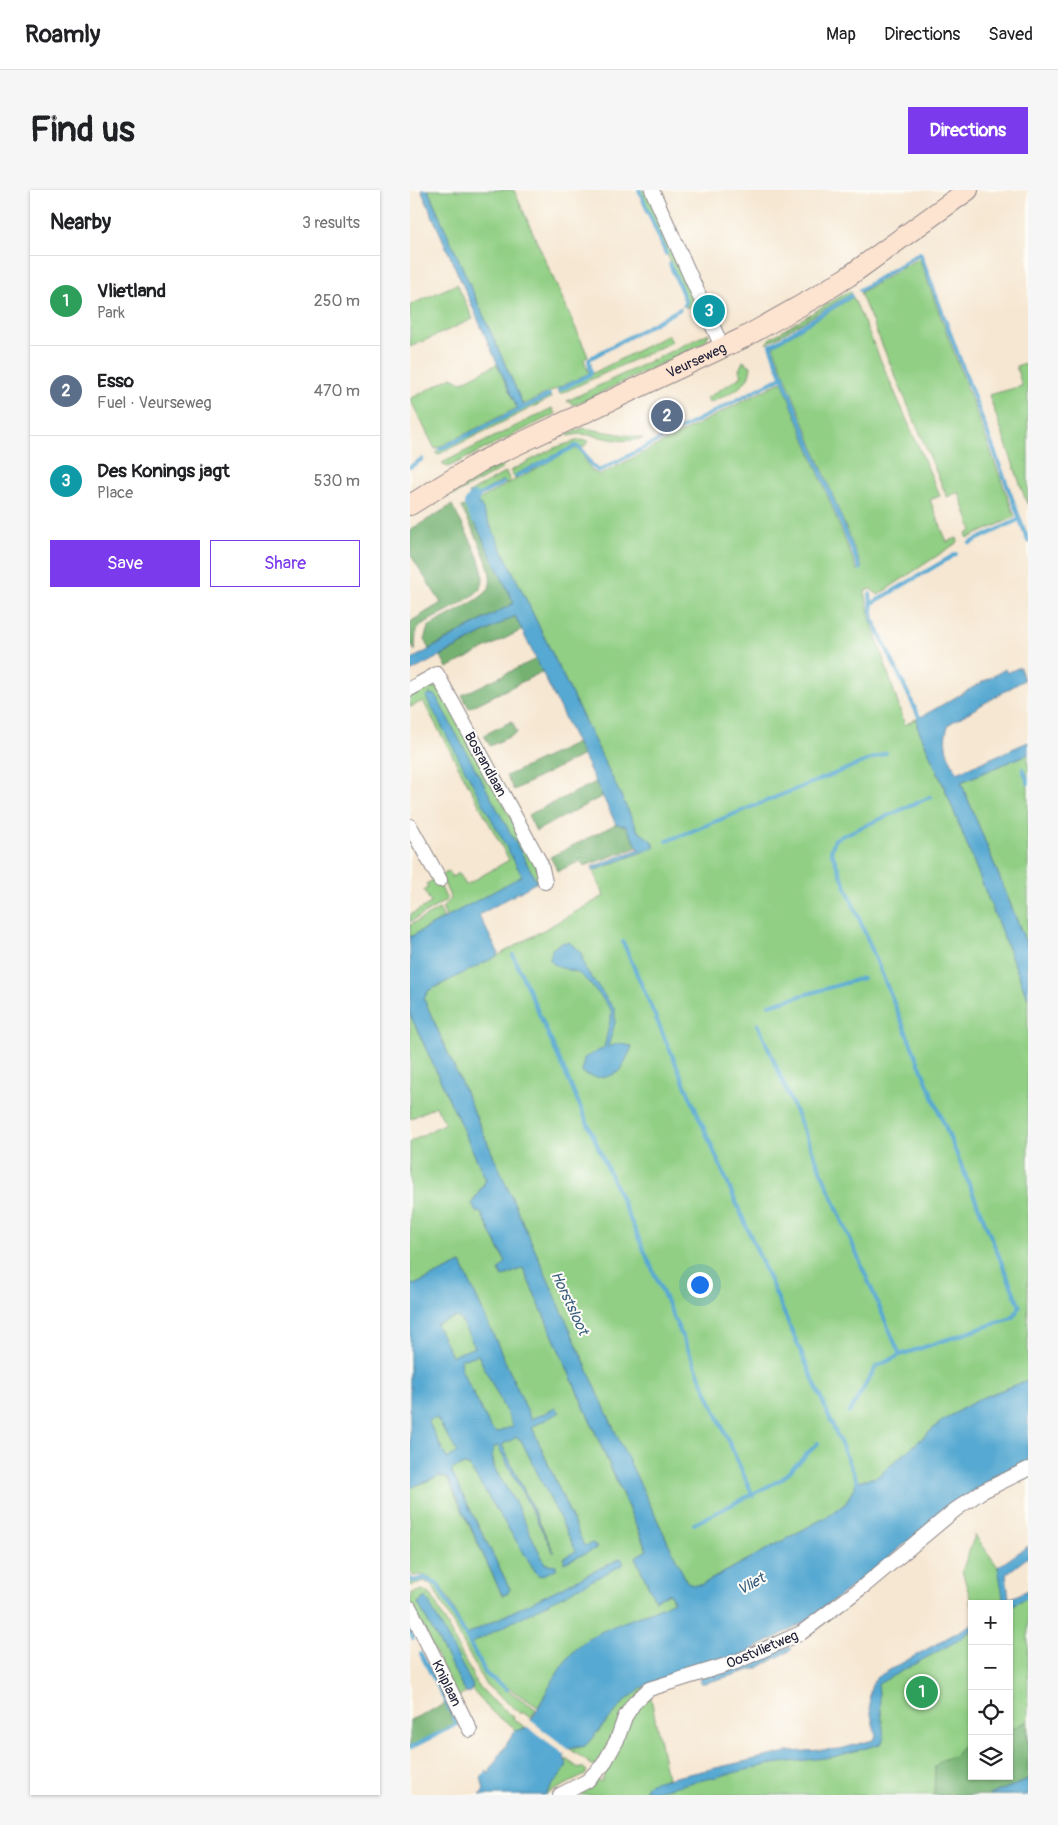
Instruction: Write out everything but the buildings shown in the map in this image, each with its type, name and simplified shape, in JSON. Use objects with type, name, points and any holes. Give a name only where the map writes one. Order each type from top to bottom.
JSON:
[{"type":"main road","name":"Veurseweg","points":[[741,333],[843,265],[947,190]]},
{"type":"main road","name":"Veurseweg","points":[[410,505],[486,459],[720,344],[849,276],[968,190]]},
{"type":"main road","name":"Veurseweg","points":[[410,494],[513,438],[720,344]]},
{"type":"street","points":[[652,190],[720,344]]},
{"type":"street","name":"Bosrandlaan","points":[[410,689],[437,674],[542,864],[544,882]]},
{"type":"street","points":[[410,826],[440,880]]},
{"type":"street","name":"Oostvlietweg","points":[[560,1795],[587,1781],[603,1765],[617,1740],[625,1717],[634,1703],[649,1689],[736,1662],[801,1633],[865,1585],[961,1505],[981,1492],[1028,1469]]},
{"type":"street","name":"Kniplaan","points":[[410,1608],[470,1730]]},
{"type":"green space","points":[[428,190],[514,190],[588,356],[584,360],[589,373],[523,405]]},
{"type":"green space","points":[[640,190],[648,190],[697,303],[686,308],[687,301]]},
{"type":"green space","points":[[919,258],[1015,517],[968,538],[966,534],[972,531],[959,492],[947,497],[860,293]]},
{"type":"green space","points":[[457,284],[473,319],[410,347],[410,305]]},
{"type":"green space","points":[[849,291],[852,293],[766,344],[769,339]]},
{"type":"green space","points":[[853,297],[940,496],[930,500],[947,542],[957,538],[958,542],[878,595],[871,589],[865,591],[870,618],[905,725],[919,717],[917,726],[945,789],[1028,999],[1028,1380],[981,1398],[941,1422],[877,1477],[858,1481],[846,1503],[830,1515],[701,1585],[693,1586],[687,1582],[617,1436],[424,999],[428,991],[497,956],[604,896],[593,871],[655,847],[652,841],[638,831],[478,500],[572,449],[579,449],[592,471],[600,475],[782,381],[857,570],[862,568],[773,346]]},
{"type":"green space","points":[[709,333],[707,339],[700,345],[575,405],[567,401]]},
{"type":"green space","points":[[668,335],[672,342],[560,394],[558,391]]},
{"type":"green space","points":[[743,361],[751,366],[750,374],[742,385],[729,394],[709,403],[707,398],[742,376],[739,370]]},
{"type":"green space","points":[[1028,363],[1027,504],[989,395],[1022,386],[1016,366]]},
{"type":"green space","points":[[497,364],[517,408],[435,449],[410,399],[452,377],[462,382]]},
{"type":"green space","points":[[550,396],[551,398],[437,455],[436,452]]},
{"type":"green space","points":[[552,408],[555,414],[448,467],[442,463]]},
{"type":"green space","points":[[583,428],[643,438],[622,440],[577,434],[568,436],[567,434]]},
{"type":"green space","points":[[579,440],[589,441],[583,448],[575,445],[516,474],[517,478],[515,479],[510,471],[554,448]]},
{"type":"green space","points":[[501,462],[503,468],[454,495],[448,485]]},
{"type":"green space","points":[[506,472],[510,481],[505,484],[503,480],[471,499],[469,493]]},
{"type":"green space","points":[[452,505],[474,547],[479,560],[483,581],[480,589],[469,598],[421,625],[416,630],[415,651],[410,642],[410,622],[441,603],[410,554],[410,530]]},
{"type":"green space","points":[[469,505],[475,523],[514,603],[429,649],[424,640],[428,627],[478,599],[488,590],[490,572],[482,548],[461,507]]},
{"type":"green space","points":[[515,616],[522,630],[447,668],[441,656]]},
{"type":"green space","points":[[536,659],[542,672],[469,708],[462,695]]},
{"type":"green space","points":[[429,686],[436,687],[442,691],[536,864],[540,880],[537,882],[435,695],[429,694],[427,697],[523,877],[446,917],[442,908],[451,899],[441,876],[449,871],[452,877],[459,873],[466,885],[509,860],[423,701],[410,707],[410,695]]},
{"type":"green space","points":[[512,721],[517,733],[490,746],[484,735]]},
{"type":"green space","points":[[577,743],[583,755],[514,790],[506,776]]},
{"type":"green space","points":[[1028,754],[1028,947],[961,782]]},
{"type":"green space","points":[[596,782],[603,796],[536,831],[528,815]]},
{"type":"green space","points":[[616,824],[626,826],[638,847],[584,866],[581,861],[558,871],[550,857]]},
{"type":"green space","points":[[435,879],[447,900],[410,922],[410,915],[431,903],[424,890],[428,888],[426,884]]},
{"type":"green space","points":[[439,909],[444,918],[410,937],[410,925]]},
{"type":"green space","points":[[410,1014],[486,1180],[473,1201],[476,1212],[481,1213],[506,1263],[499,1271],[502,1277],[523,1268],[647,1551],[635,1557],[655,1600],[669,1593],[674,1602],[592,1636],[571,1654],[538,1707],[488,1675],[470,1644],[624,1563],[621,1558],[466,1635],[440,1586],[432,1579],[423,1576],[413,1576],[410,1570],[410,1488],[439,1476],[447,1478],[502,1595],[507,1594],[510,1589],[452,1473],[452,1469],[464,1465],[469,1466],[537,1574],[556,1569],[555,1565],[545,1564],[516,1504],[495,1469],[492,1453],[494,1447],[498,1446],[554,1552],[502,1445],[516,1437],[521,1440],[577,1552],[564,1558],[565,1562],[597,1548],[584,1546],[532,1427],[559,1412],[556,1408],[531,1419],[461,1263],[414,1285],[410,1283],[410,1142],[445,1123],[436,1106],[410,1119]]},
{"type":"green space","points":[[456,1317],[460,1319],[475,1347],[451,1357],[436,1324]]},
{"type":"green space","points":[[478,1355],[514,1426],[496,1433],[490,1427],[461,1369],[460,1360]]},
{"type":"green space","points":[[435,1416],[458,1452],[447,1459],[428,1421]]},
{"type":"green space","points":[[975,1535],[998,1567],[1005,1600],[971,1600],[962,1571]]},
{"type":"green space","points":[[425,1579],[437,1585],[485,1675],[536,1709],[531,1718],[522,1712],[521,1714],[485,1684],[432,1585],[424,1581],[410,1586],[410,1582]]},
{"type":"green space","points":[[423,1590],[432,1596],[477,1684],[490,1698],[514,1717],[513,1719],[525,1727],[517,1731],[491,1711],[472,1690],[473,1686],[425,1597],[418,1603],[466,1693],[457,1697],[410,1602],[412,1593]]},
{"type":"green space","points":[[1028,1595],[1028,1795],[581,1795],[579,1789],[595,1779],[601,1782],[604,1776],[602,1773],[629,1717],[650,1693],[667,1778],[664,1779],[665,1784],[852,1749],[879,1741],[872,1687],[879,1678],[968,1630],[968,1780],[1013,1780],[1013,1602]]},
{"type":"green space","points":[[646,1685],[596,1765],[592,1765],[570,1749],[585,1746],[625,1701]]},
{"type":"green space","points":[[445,1704],[455,1724],[410,1747],[410,1720]]},
{"type":"green space","points":[[1027,1721],[1028,1780],[989,1795],[934,1795],[935,1766],[942,1760],[954,1756],[967,1742],[968,1780],[1013,1780],[1013,1728]]},
{"type":"green space","points":[[566,1759],[580,1769],[582,1767],[587,1771],[585,1775],[545,1795],[566,1767]]},
{"type":"water","points":[[421,190],[428,190],[523,405],[521,410],[517,408]]},
{"type":"water","points":[[478,500],[638,831],[652,841],[655,847],[593,871],[592,867],[639,849],[626,826],[616,824],[515,616],[410,672],[410,660],[514,603],[475,523],[469,505]]},
{"type":"water","points":[[1020,667],[1024,680],[949,724],[946,743],[948,755],[957,773],[1028,742],[1028,754],[961,782],[1028,948],[1028,999],[945,789],[917,726],[917,719],[1005,669],[1007,673]]},
{"type":"water","name":"Vliet","points":[[429,694],[435,695],[537,882],[479,915],[498,952],[497,956],[428,991],[424,999],[617,1436],[687,1582],[693,1585],[701,1585],[830,1515],[846,1503],[857,1481],[877,1477],[941,1422],[981,1398],[1028,1380],[1028,1463],[952,1505],[861,1580],[803,1623],[744,1654],[646,1685],[625,1701],[585,1746],[570,1748],[564,1757],[567,1766],[545,1795],[479,1795],[484,1790],[481,1777],[487,1771],[488,1773],[491,1772],[490,1770],[515,1731],[526,1728],[554,1678],[571,1654],[581,1644],[603,1631],[674,1601],[669,1593],[655,1600],[635,1557],[647,1550],[523,1268],[502,1277],[499,1270],[506,1262],[481,1213],[476,1212],[472,1204],[486,1180],[410,1014],[410,937],[522,876],[426,697]]},
{"type":"water","points":[[569,942],[581,953],[585,968],[615,1010],[615,1023],[608,1047],[621,1043],[632,1047],[621,1070],[607,1077],[591,1076],[582,1072],[584,1058],[604,1048],[612,1012],[582,976],[574,971],[556,966],[550,960],[552,949],[561,943]]},
{"type":"water","points":[[461,1263],[531,1419],[556,1408],[560,1412],[532,1427],[584,1546],[593,1543],[597,1548],[564,1563],[564,1558],[576,1551],[521,1440],[517,1437],[502,1445],[554,1553],[498,1446],[494,1447],[492,1453],[494,1468],[516,1504],[545,1564],[556,1565],[556,1569],[541,1576],[537,1574],[469,1466],[464,1465],[452,1469],[452,1473],[510,1589],[507,1594],[502,1595],[448,1478],[439,1476],[410,1488],[410,1283],[414,1285]],"holes":[[[456,1317],[460,1319],[475,1347],[452,1356],[436,1324]],[[478,1355],[513,1426],[496,1433],[490,1427],[461,1369],[460,1360]],[[436,1417],[457,1452],[447,1459],[428,1421]]]},
{"type":"water","points":[[1028,1546],[1028,1557],[1006,1574],[1009,1599],[1028,1590],[1028,1597],[1013,1605],[1013,1600],[1003,1600],[998,1567]]},
{"type":"water","points":[[621,1558],[624,1564],[470,1644],[466,1635]]},
{"type":"water","points":[[426,1597],[473,1686],[470,1692],[466,1693],[418,1603]]},
{"type":"water","points":[[968,1626],[968,1633],[957,1641],[878,1684],[884,1738],[881,1744],[833,1757],[772,1764],[651,1792],[645,1789],[647,1785],[653,1782],[787,1752],[840,1749],[873,1740],[876,1736],[869,1698],[870,1690],[877,1677]]},
{"type":"water","points":[[789,1646],[792,1649],[758,1668],[700,1683],[701,1678],[755,1662]]},
{"type":"water","points":[[1028,1780],[1028,1795],[989,1795]]},
{"type":"pier","points":[[530,1720],[571,1751],[567,1756],[526,1726]]},
{"type":"waterway","points":[[639,190],[666,254]]},
{"type":"waterway","points":[[860,290],[920,253],[1028,541]]},
{"type":"waterway","points":[[670,264],[686,302],[684,305]]},
{"type":"waterway","points":[[851,296],[770,346],[860,569]]},
{"type":"waterway","points":[[559,390],[591,374],[589,359],[680,309]]},
{"type":"waterway","points":[[516,476],[576,446],[583,451],[592,466],[599,471],[784,376]]},
{"type":"waterway","points":[[440,449],[549,395]]},
{"type":"waterway","points":[[410,467],[422,459]]},
{"type":"waterway","points":[[474,498],[503,483]]},
{"type":"waterway","points":[[474,498],[470,504],[477,518]]},
{"type":"waterway","points":[[970,543],[1020,519]]},
{"type":"waterway","points":[[919,717],[873,620],[871,604],[956,554]]},
{"type":"waterway","points":[[870,594],[871,604]]},
{"type":"waterway","points":[[667,841],[886,753]]},
{"type":"waterway","points":[[1023,769],[1028,783]]},
{"type":"waterway","points":[[849,1413],[876,1367],[900,1355],[1012,1318],[1020,1307],[831,851],[835,839],[930,797]]},
{"type":"waterway","points":[[623,942],[857,1481]]},
{"type":"waterway","points":[[513,955],[753,1496]]},
{"type":"waterway","points":[[769,1005],[863,978]]},
{"type":"waterway","points":[[758,1024],[900,1355]]},
{"type":"waterway","points":[[694,1524],[782,1479],[818,1443]]},
{"type":"waterway","points":[[410,1578],[412,1581],[425,1578],[438,1585],[487,1675],[507,1689]]},
{"type":"waterway","points":[[410,1631],[413,1638]]},
{"type":"waterway","points":[[410,1748],[457,1724],[421,1654]]},
{"type":"place","name":"Des Konings jagt","points":[[709,311]]},
{"type":"place","name":"Esso","points":[[667,416]]},
{"type":"place","name":"Vlietland","points":[[922,1692]]},
{"type":"water label","name":"Horstsloot","points":[[570,1303]]}]
